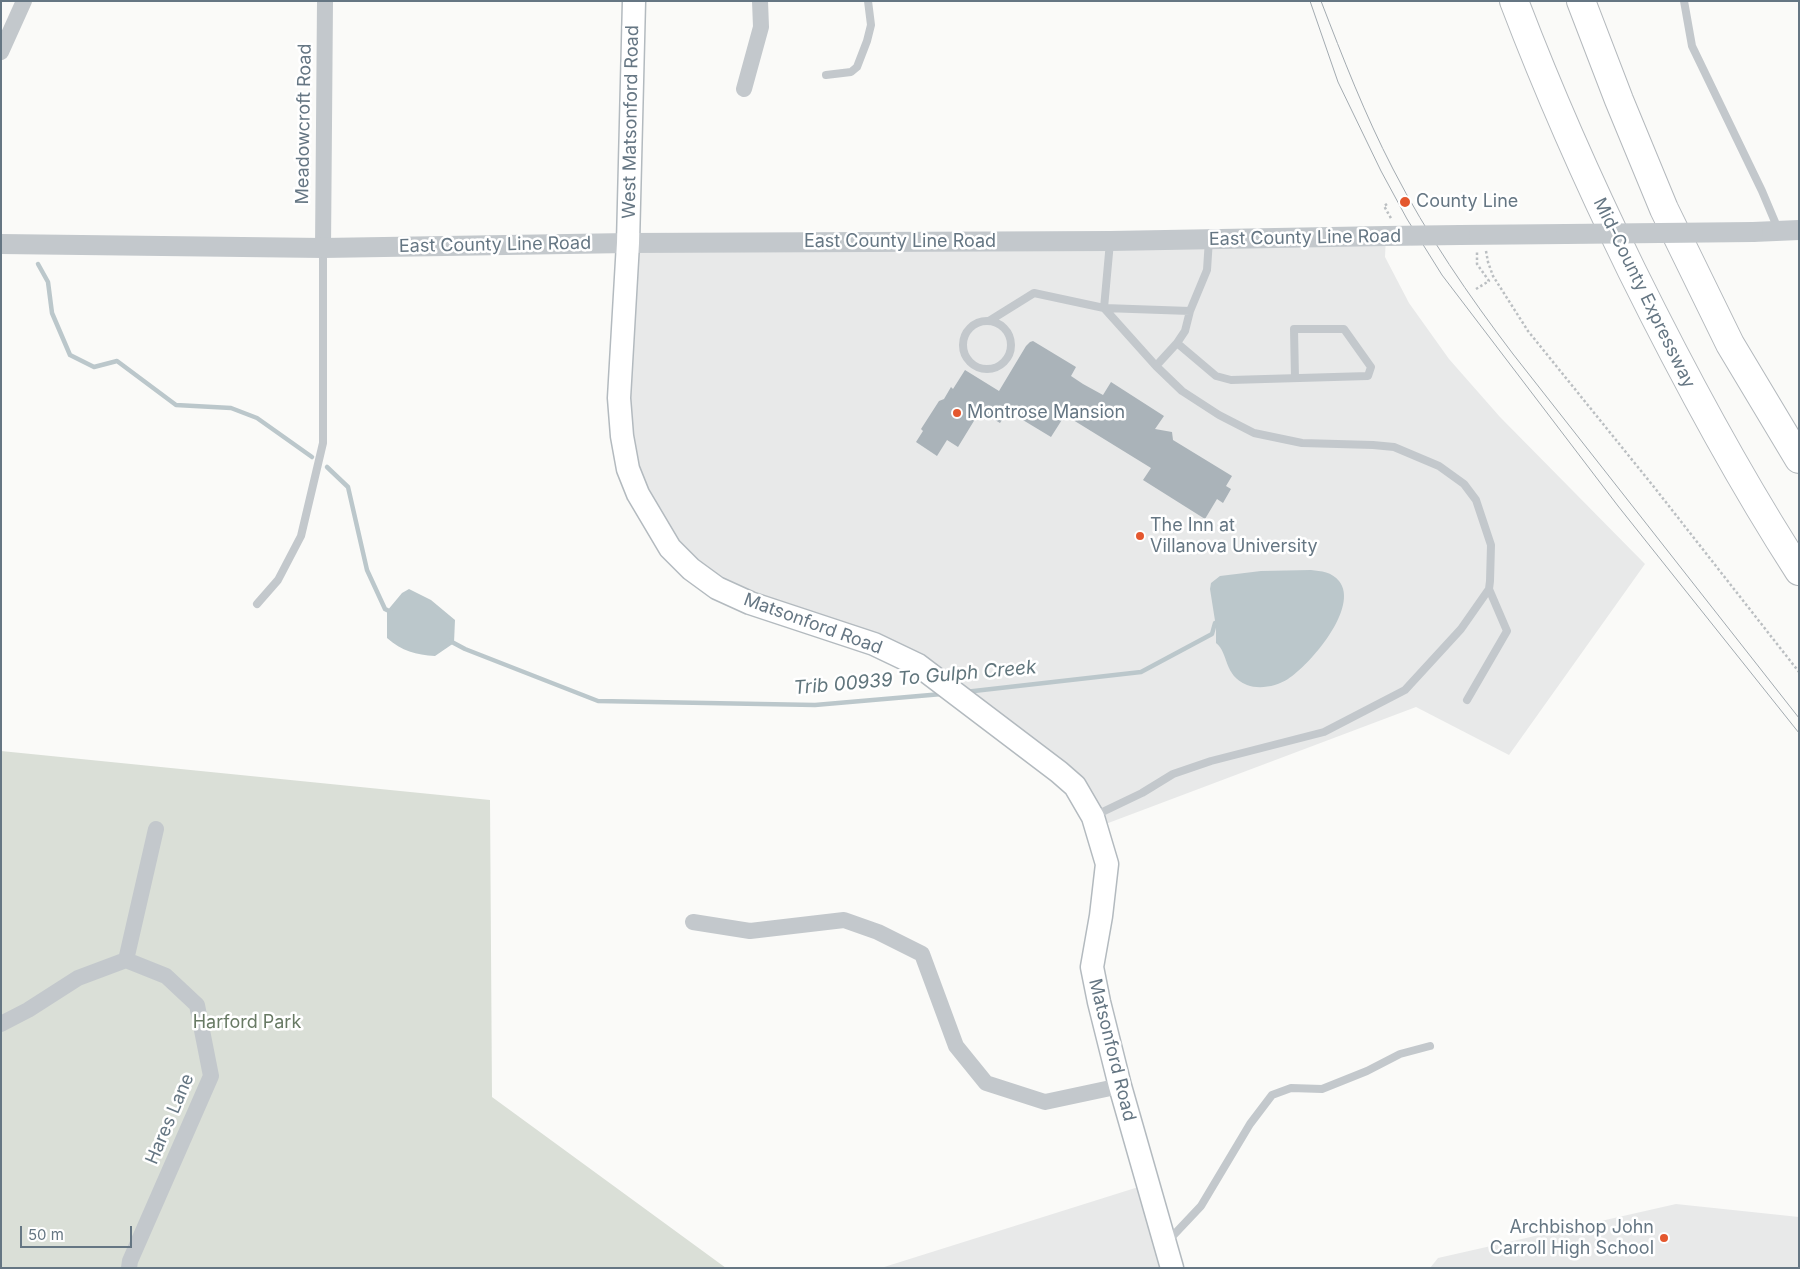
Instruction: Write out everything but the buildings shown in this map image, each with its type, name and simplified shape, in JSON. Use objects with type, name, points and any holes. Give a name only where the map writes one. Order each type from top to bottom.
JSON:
[{"type":"highway","name":"Mid-County Expressway","points":[[1514,1],[1567,131],[1603,212],[1672,353],[1713,428],[1799,572]]},
{"type":"highway","points":[[1581,1],[1619,100],[1664,208],[1730,344],[1799,459]]},
{"type":"main road","name":"West Matsonford Road","points":[[628,243],[634,1]]},
{"type":"main road","name":"Matsonford Road","points":[[628,243],[619,398],[622,436],[628,469],[638,494],[670,548],[691,569],[717,588],[750,603],[874,644],[918,665],[1059,772],[1075,786],[1093,817],[1107,864],[1101,916],[1092,967],[1120,1086],[1172,1268]]},
{"type":"street","points":[[1,52],[24,1]]},
{"type":"street","name":"Meadowcroft Road","points":[[323,248],[325,1]]},
{"type":"street","points":[[744,89],[760,27],[760,1]]},
{"type":"street","name":"East County Line Road","points":[[1,244],[323,248],[628,243],[1110,241],[1209,239],[1391,231],[1473,235],[1799,230]]},
{"type":"street","points":[[1,1024],[28,1010],[78,978],[126,960],[156,829]]},
{"type":"street","points":[[693,922],[750,931],[844,920],[878,932],[922,954],[956,1046],[986,1083],[1045,1102],[1120,1086]]},
{"type":"street","name":"Hares Lane","points":[[126,960],[166,976],[197,1005],[211,1076],[134,1252],[130,1268]]},
{"type":"lane","points":[[826,75],[851,72],[857,67],[867,41],[870,25],[868,1]]},
{"type":"lane","points":[[1684,1],[1692,46],[1758,182],[1778,231]]},
{"type":"lane","points":[[1156,366],[1185,332],[1190,310],[1207,270],[1209,239]]},
{"type":"lane","points":[[1093,817],[1142,793],[1173,774],[1211,761],[1324,732],[1405,690],[1461,629],[1489,589],[1490,581],[1491,545],[1476,500],[1464,484],[1439,466],[1394,447],[1302,443],[1254,433],[1219,415],[1190,396],[1156,366],[1104,308],[1110,241]]},
{"type":"lane","points":[[257,604],[278,580],[301,536],[323,442],[323,248]]},
{"type":"lane","points":[[989,321],[1008,332],[1011,347],[1010,354],[1000,366],[986,370],[972,364],[967,359],[963,344],[968,330],[981,322],[989,321],[1034,293],[1104,308],[1190,310]]},
{"type":"lane","points":[[1177,343],[1216,376],[1231,380],[1368,376],[1371,367],[1344,329],[1294,329],[1295,378]]},
{"type":"lane","points":[[1467,700],[1506,631],[1489,589]]},
{"type":"lane","points":[[1165,1244],[1200,1206],[1250,1124],[1272,1095],[1290,1088],[1322,1089],[1367,1072],[1400,1054],[1430,1046]]},
{"type":"path","points":[[1387,204],[1384,206],[1391,231]]},
{"type":"path","points":[[1473,235],[1477,264],[1489,280],[1476,289]]},
{"type":"path","points":[[1473,235],[1488,262],[1493,276],[1528,331],[1654,487],[1799,672]]},
{"type":"shaded area","name":"The Inn at Villanova University","points":[[1386,236],[1385,257],[1409,303],[1449,359],[1500,417],[1645,564],[1509,755],[1416,707],[1095,828],[1075,787],[918,665],[691,569],[628,469],[628,243]]},
{"type":"shaded area","points":[[1311,570],[1333,576],[1339,581],[1344,592],[1343,605],[1338,620],[1330,634],[1308,661],[1288,679],[1274,685],[1257,687],[1239,681],[1230,670],[1223,652],[1216,643],[1211,583],[1220,576],[1261,571]]},
{"type":"shaded area","points":[[409,589],[431,600],[455,620],[454,643],[435,656],[422,655],[410,651],[398,646],[387,638],[387,611],[402,593]]},
{"type":"shaded area","points":[[1148,1184],[1172,1268],[881,1268]]},
{"type":"shaded area","name":"Archbishop John Carroll High School","points":[[1676,1204],[1799,1217],[1799,1268],[1430,1268],[1438,1258]]},
{"type":"green space","name":"Harford Park","points":[[1,751],[490,800],[492,1097],[726,1268],[1,1268]]},
{"type":"waterway","name":"Trib 00939 To Gulph Creek","points":[[38,264],[48,282],[52,313],[70,355],[94,367],[117,361],[176,405],[231,408],[257,418],[312,457]]},
{"type":"waterway","name":"Trib 00939 To Gulph Creek","points":[[327,467],[348,487],[367,570],[385,609],[391,612]]},
{"type":"waterway","name":"Trib 00939 To Gulph Creek","points":[[965,692],[1141,672],[1212,634],[1215,623]]},
{"type":"waterway","name":"Trib 00939 To Gulph Creek","points":[[450,641],[465,649],[598,701],[815,705],[942,694]]},
{"type":"tram line","points":[[1310,1],[1338,82],[1381,171],[1407,219],[1442,275],[1618,506],[1799,733]]},
{"type":"tram line","points":[[1321,1],[1383,149],[1406,194],[1449,264],[1513,354],[1799,718]]},
{"type":"place","name":"County Line","points":[[1405,202]]},
{"type":"place","name":"Montrose Mansion","points":[[957,413]]},
{"type":"place","name":"The Inn at Villanova University","points":[[1140,536]]},
{"type":"place","name":"Archbishop John Carroll High School","points":[[1664,1238]]}]
